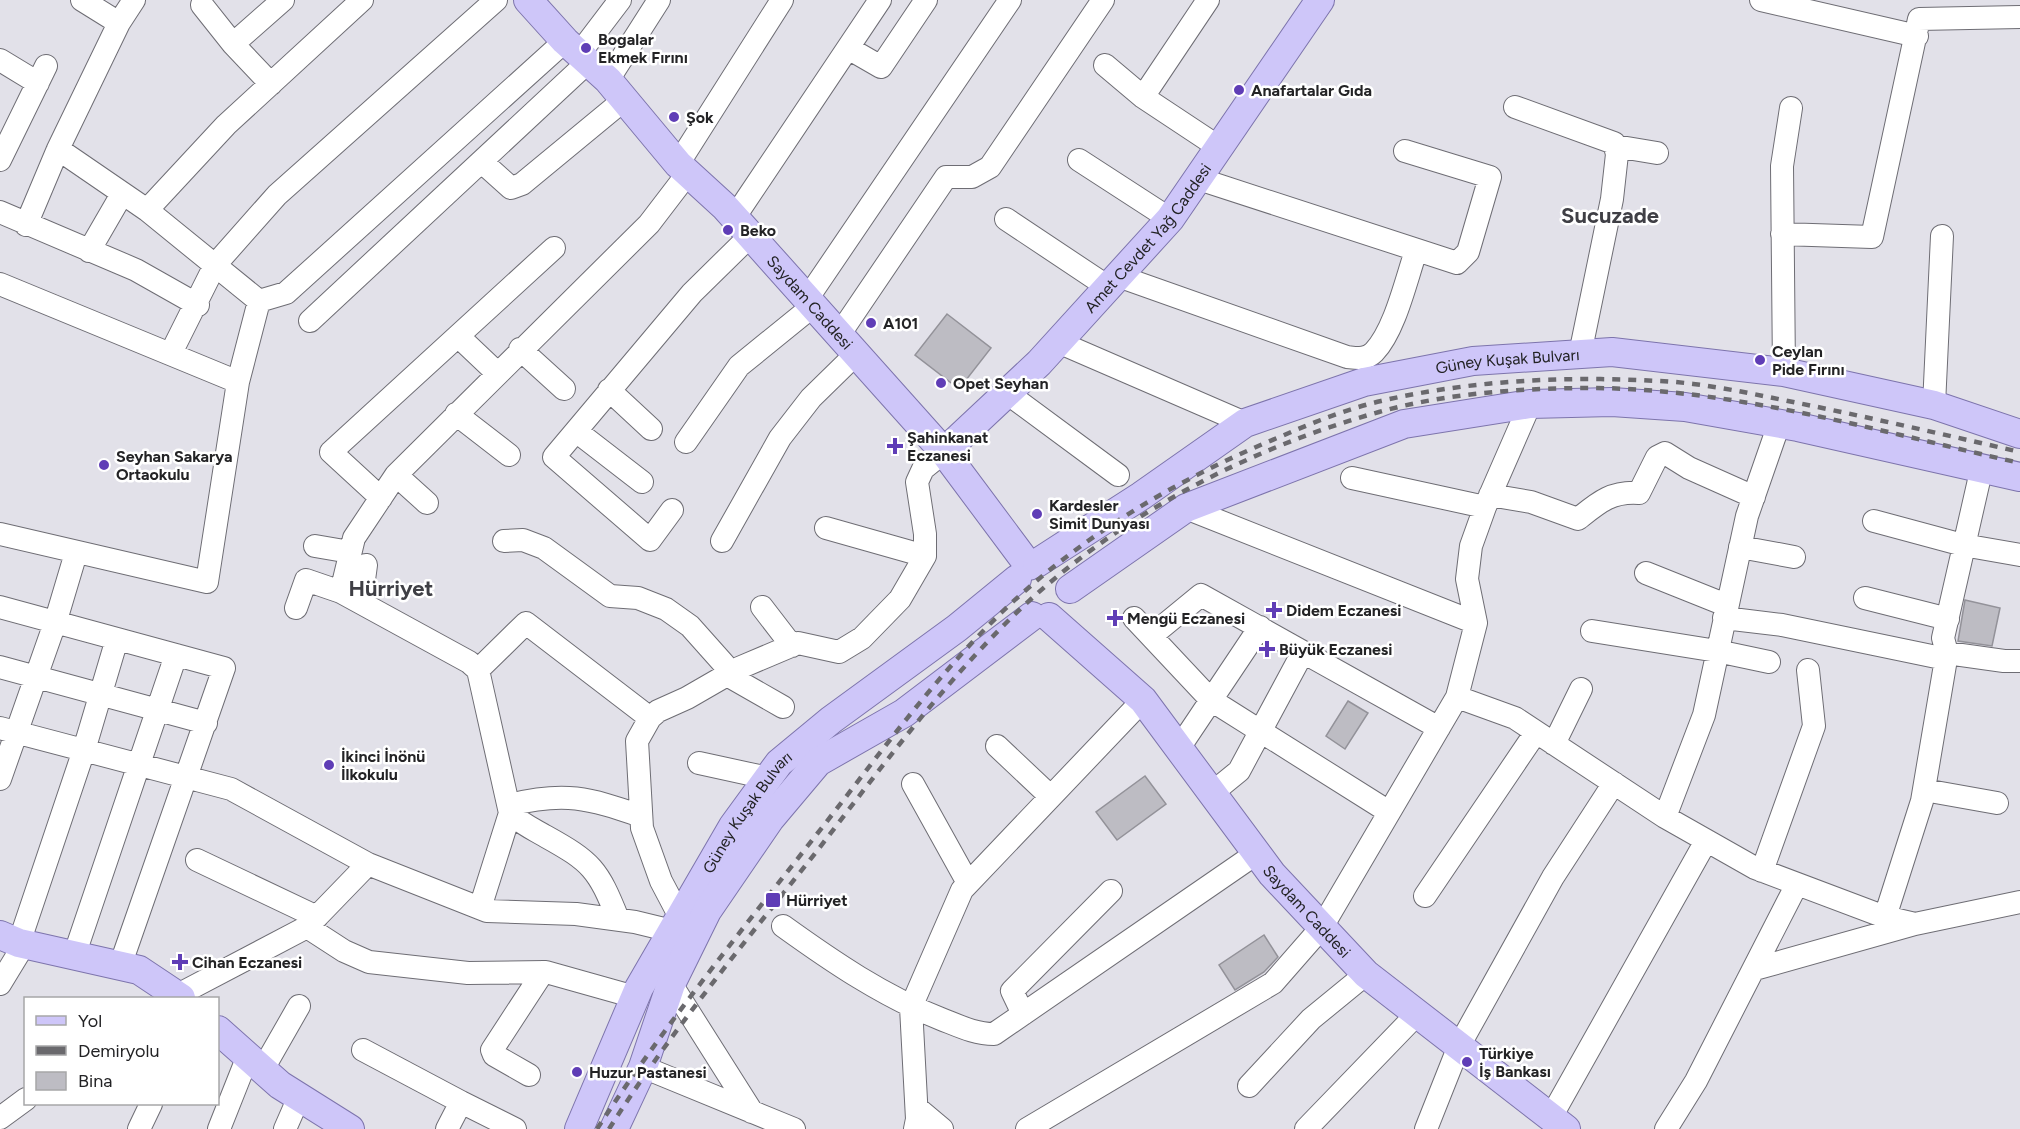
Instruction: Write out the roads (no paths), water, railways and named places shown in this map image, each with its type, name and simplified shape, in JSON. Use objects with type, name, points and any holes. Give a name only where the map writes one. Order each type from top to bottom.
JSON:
[{"type":"main road","name":"Saydam Caddesi","points":[[528,0],[593,67],[683,168],[742,227],[944,452],[1028,569]]},
{"type":"main road","name":"Amet Cevdet Yağ Caddesi","points":[[944,452],[1058,342],[1170,219],[1320,0]]},
{"type":"main road","name":"Güney Kuşak Bulvarı","points":[[579,1129],[635,997],[733,826],[778,763],[831,720],[957,628],[1028,569],[1141,496],[1245,423],[1364,382],[1473,361],[1612,352],[1784,372],[1934,405],[2020,434]]},
{"type":"main road","name":"Güney Kuşak Bulvarı","points":[[614,1129],[644,1067],[671,984],[707,911],[770,819],[818,762],[904,713],[1186,508],[1404,424],[1530,404],[1611,402],[1685,407],[1779,424],[2020,477]]},
{"type":"main road","points":[[1047,563],[1063,572],[1055,605],[1018,604],[1015,596],[1028,569],[1047,563]]},
{"type":"main road","name":"Saydam Caddesi","points":[[1055,605],[1089,652],[1143,700],[1272,874],[1366,974],[1559,1123]]},
{"type":"main road","points":[[15,940],[139,970],[177,997]]},
{"type":"main road","points":[[219,1031],[255,1063],[299,1097],[350,1129]]},
{"type":"street","points":[[26,225],[58,149],[126,8],[82,0]]},
{"type":"street","points":[[233,44],[283,0]]},
{"type":"street","points":[[147,210],[226,125],[362,0]]},
{"type":"street","points":[[171,353],[198,305],[215,265],[277,195],[496,0]]},
{"type":"street","points":[[482,162],[511,188],[522,184],[593,67],[620,0]]},
{"type":"street","points":[[310,321],[482,162],[593,67],[659,0]]},
{"type":"street","points":[[351,597],[358,559],[354,538],[396,475],[520,349],[649,224],[782,0]]},
{"type":"street","points":[[672,510],[650,540],[554,457],[692,293],[742,227],[848,48],[880,0]]},
{"type":"street","points":[[848,48],[881,67],[926,0]]},
{"type":"street","points":[[686,442],[739,366],[810,302],[1010,0]]},
{"type":"street","points":[[722,541],[780,438],[811,398],[847,344],[946,177],[972,177],[990,167],[1103,0]]},
{"type":"street","points":[[1143,97],[1208,0]]},
{"type":"street","points":[[1761,0],[1917,36]]},
{"type":"street","points":[[202,5],[233,44],[271,84]]},
{"type":"street","points":[[1782,234],[1872,237],[1919,19],[2020,17]]},
{"type":"street","points":[[0,60],[42,75],[0,160]]},
{"type":"street","points":[[1105,65],[1143,97],[1220,148]]},
{"type":"street","points":[[259,301],[286,293],[593,67]]},
{"type":"street","points":[[1515,107],[1614,143],[1615,146],[1617,154],[1612,199],[1580,354]]},
{"type":"street","points":[[1784,372],[1782,166],[1791,108]]},
{"type":"street","points":[[1615,146],[1657,153]]},
{"type":"street","points":[[58,149],[147,210],[259,301]]},
{"type":"street","points":[[1199,179],[1457,263],[1468,252],[1490,177],[1405,151]]},
{"type":"street","points":[[1079,160],[1170,219]]},
{"type":"street","points":[[89,251],[122,194]]},
{"type":"street","points":[[0,212],[136,270],[198,305]]},
{"type":"street","points":[[1006,219],[1113,282],[1347,357],[1361,359],[1373,353],[1388,330],[1416,251]]},
{"type":"street","points":[[1934,405],[1942,236]]},
{"type":"street","points":[[381,498],[331,452],[554,248]]},
{"type":"street","points":[[0,284],[238,382]]},
{"type":"street","points":[[0,534],[207,582],[238,382],[259,301]]},
{"type":"street","points":[[458,336],[497,373]]},
{"type":"street","points":[[1058,342],[1245,423]]},
{"type":"street","points":[[520,349],[564,389]]},
{"type":"street","points":[[609,390],[651,429]]},
{"type":"street","points":[[1007,393],[1118,475]]},
{"type":"street","points":[[1027,1129],[1273,983],[1322,927],[1457,697],[1476,623],[1467,579],[1471,546],[1530,404]]},
{"type":"street","points":[[456,414],[509,455]]},
{"type":"street","points":[[1665,817],[1704,716],[1740,547],[1779,424]]},
{"type":"street","points":[[576,430],[642,482]]},
{"type":"street","points":[[8,730],[231,789],[368,864],[480,908],[676,924],[642,828],[638,741],[650,718],[658,711],[687,698],[729,674],[792,646],[798,644],[839,652],[862,638],[900,600],[925,556],[925,534],[917,482],[923,469],[944,452]]},
{"type":"street","points":[[1352,478],[1488,501],[1531,502],[1578,519],[1605,497],[1622,492],[1639,493],[1653,463],[1665,453],[1689,468],[1754,497]]},
{"type":"street","points":[[1885,917],[1924,790],[1947,656],[1943,638],[1982,468]]},
{"type":"street","points":[[396,475],[427,503]]},
{"type":"street","points":[[1186,508],[1476,623]]},
{"type":"street","points":[[1874,521],[1964,546],[2020,555]]},
{"type":"street","points":[[826,528],[925,556]]},
{"type":"street","points":[[504,541],[523,540],[544,548],[610,596],[638,598],[666,609],[690,626],[729,674],[783,707]]},
{"type":"street","points":[[315,546],[358,559]]},
{"type":"street","points":[[1740,547],[1794,557]]},
{"type":"street","points":[[0,779],[8,730],[34,676],[56,620],[76,553]]},
{"type":"street","points":[[1646,573],[1725,611],[1782,625],[1947,656],[2020,661]]},
{"type":"street","points":[[296,608],[306,580],[351,597],[469,662],[478,670],[509,809],[480,908]]},
{"type":"street","points":[[1151,636],[1201,595],[1439,728]]},
{"type":"street","points":[[1864,598],[1948,619]]},
{"type":"street","points":[[0,607],[56,620],[224,668],[188,778],[120,966]]},
{"type":"street","points":[[762,607],[792,646]]},
{"type":"street","points":[[1134,618],[1211,700],[1389,812]]},
{"type":"street","points":[[478,670],[526,623],[650,718]]},
{"type":"street","points":[[1179,748],[1260,627]]},
{"type":"street","points":[[1592,631],[1717,651],[1769,662]]},
{"type":"street","points":[[0,984],[84,750],[117,639]]},
{"type":"street","points":[[1212,793],[1239,771],[1303,652]]},
{"type":"street","points":[[74,956],[176,655]]},
{"type":"street","points":[[0,667],[206,723]]},
{"type":"street","points":[[1762,871],[1814,726],[1808,670]]},
{"type":"street","points":[[1425,896],[1581,689]]},
{"type":"street","points":[[1457,697],[1515,718],[1665,817],[1762,871],[1885,917],[1915,924]]},
{"type":"street","points":[[942,1129],[916,1118],[910,1007],[962,890],[1143,700]]},
{"type":"street","points":[[997,746],[1050,796]]},
{"type":"street","points":[[699,763],[768,778]]},
{"type":"street","points":[[1426,1129],[1459,1047],[1553,877],[1614,783]]},
{"type":"street","points":[[913,784],[968,884]]},
{"type":"street","points":[[1924,790],[1997,803]]},
{"type":"street","points":[[509,809],[562,796],[593,800],[641,816]]},
{"type":"street","points":[[509,809],[591,866],[603,881],[618,919]]},
{"type":"street","points":[[1559,1123],[1706,841]]},
{"type":"street","points":[[783,926],[844,970],[910,1007],[979,1034],[994,1034],[1257,853]]},
{"type":"street","points":[[197,860],[312,922],[344,951],[369,962],[468,973],[543,972],[635,997]]},
{"type":"street","points":[[177,997],[312,922],[368,864]]},
{"type":"street","points":[[1666,1129],[1696,1081],[1797,884]]},
{"type":"street","points":[[1023,1014],[1012,991],[1112,891]]},
{"type":"street","points":[[1755,969],[1915,924],[2020,902]]},
{"type":"street","points":[[529,1075],[494,1054],[492,1050],[543,972]]},
{"type":"street","points":[[1249,1086],[1311,1019],[1366,974]]},
{"type":"street","points":[[671,984],[752,1112]]},
{"type":"street","points":[[219,1129],[255,1063],[299,1006]]},
{"type":"street","points":[[1306,1129],[1417,1014]]},
{"type":"street","points":[[363,1050],[515,1129]]},
{"type":"street","points":[[644,1067],[794,1129]]},
{"type":"street","points":[[285,1129],[299,1097]]},
{"type":"street","points":[[0,1118],[24,1100]]},
{"type":"street","points":[[447,1129],[461,1102]]},
{"type":"street","points":[[139,1129],[151,1105]]},
{"type":"railway","points":[[597,1129],[676,1016],[952,664],[1002,612],[1065,558],[1133,511],[1206,470],[1331,416],[1381,401],[1484,384],[1589,379],[1677,382],[1729,389],[2020,452]]},
{"type":"railway","points":[[609,1129],[709,987],[907,734],[979,651],[1044,587],[1086,554],[1178,494],[1227,469],[1328,428],[1379,412],[1431,400],[1485,393],[1594,388],[1648,390],[1755,404],[2020,463]]},
{"type":"place","name":"Bogalar Ekmek Fırını","points":[[586,48]]},
{"type":"place","name":"Anafartalar Gıda","points":[[1239,90]]},
{"type":"place","name":"Şok","points":[[674,117]]},
{"type":"place","name":"Beko","points":[[728,230]]},
{"type":"place","name":"A101","points":[[871,323]]},
{"type":"place","name":"Ceylan Pide Fırını","points":[[1760,360]]},
{"type":"place","name":"Opet Seyhan","points":[[941,383]]},
{"type":"place","name":"Şahinkanat Eczanesi","points":[[895,446]]},
{"type":"place","name":"Seyhan Sakarya Ortaokulu","points":[[104,465]]},
{"type":"place","name":"Kardesler Simit Dunyası","points":[[1037,514]]},
{"type":"place","name":"Didem Eczanesi","points":[[1274,610]]},
{"type":"place","name":"Mengü Eczanesi","points":[[1115,618]]},
{"type":"place","name":"Büyük Eczanesi","points":[[1267,649]]},
{"type":"place","name":"İkinci İnönü İlkokulu","points":[[329,765]]},
{"type":"place","name":"Hürriyet","points":[[773,900]]},
{"type":"place","name":"Cihan Eczanesi","points":[[180,962]]},
{"type":"place","name":"Türkiye İş Bankası","points":[[1467,1062]]},
{"type":"place","name":"Huzur Pastanesi","points":[[577,1072]]},
{"type":"district","name":"Sucuzade","points":[[1610,215]]},
{"type":"district","name":"Hürriyet","points":[[391,588]]}]
